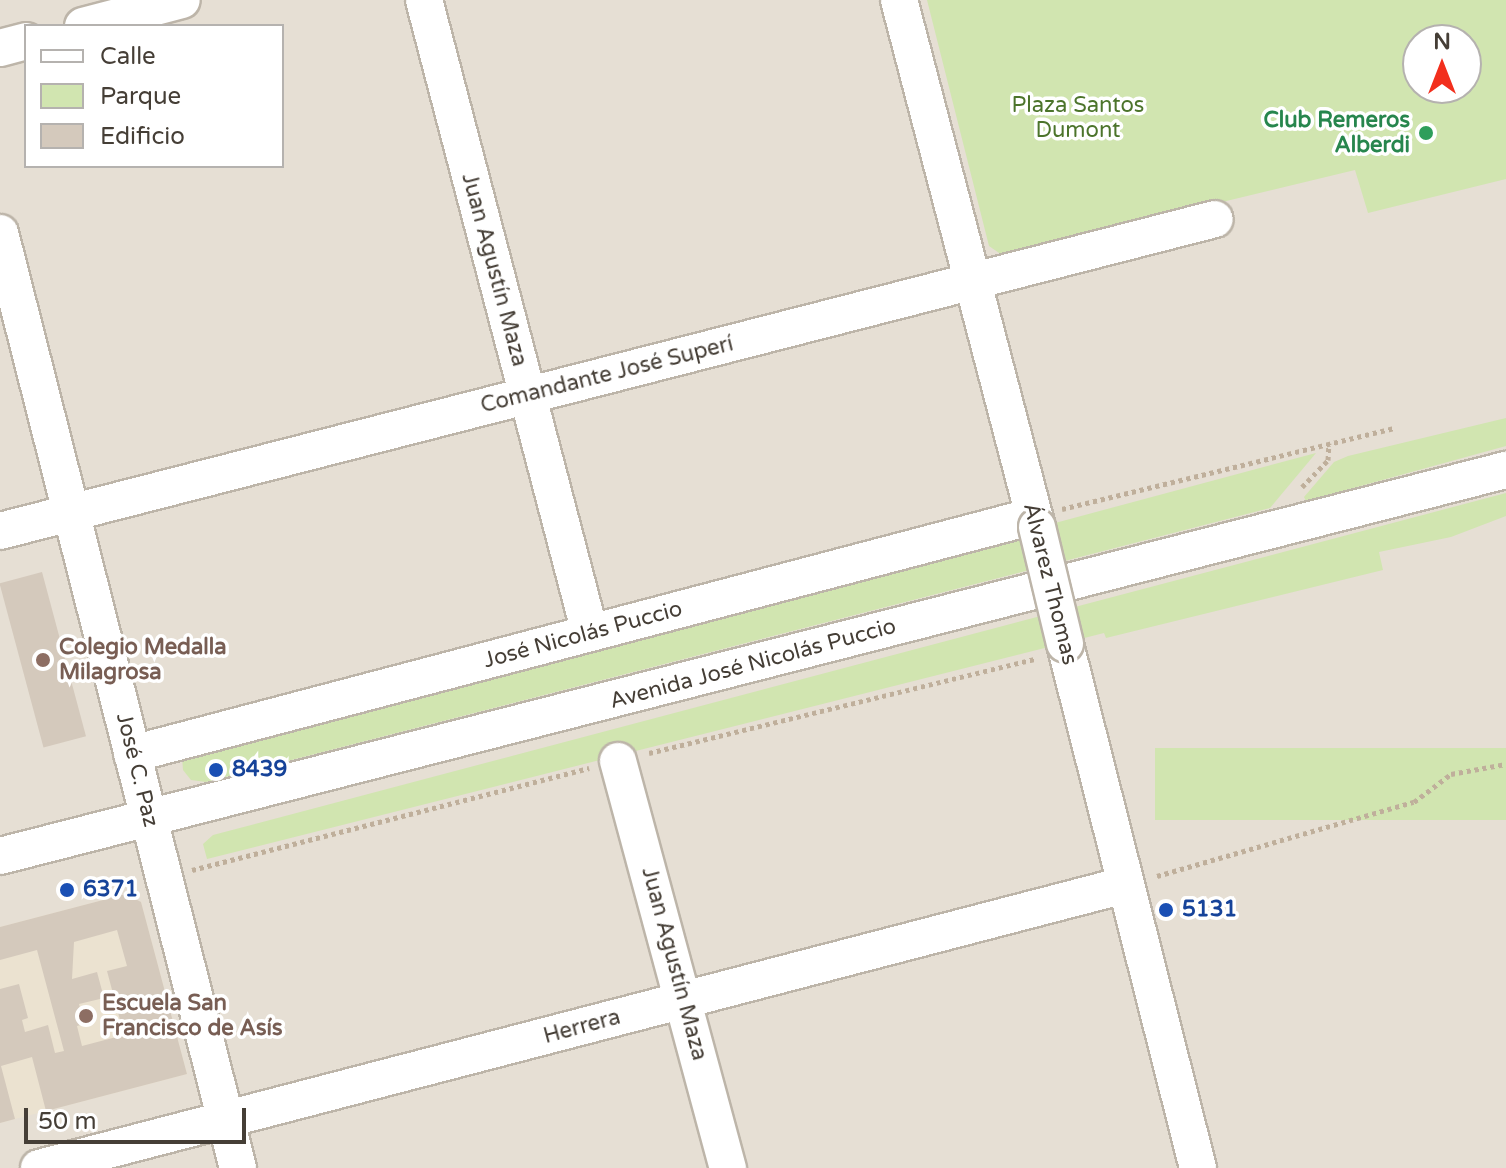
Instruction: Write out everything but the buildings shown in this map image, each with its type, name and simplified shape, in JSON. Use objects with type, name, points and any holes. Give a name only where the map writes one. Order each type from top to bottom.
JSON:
[{"type":"street","points":[[91,24],[182,0]]},
{"type":"street","name":"Juan Agustín Maza","points":[[424,0],[590,633]]},
{"type":"street","name":"Álvarez Thomas","points":[[899,0],[1036,522],[1198,1168]]},
{"type":"street","points":[[0,48],[24,42]]},
{"type":"street","name":"Comandante José Superí","points":[[0,531],[1215,219]]},
{"type":"street","name":"José C. Paz","points":[[0,233],[238,1168]]},
{"type":"street","name":"Avenida José Nicolás Puccio","points":[[0,856],[149,821],[1506,470]]},
{"type":"street","name":"José Nicolás Puccio","points":[[132,754],[590,633],[1036,522]]},
{"type":"street","name":"Juan Agustín Maza","points":[[618,761],[728,1168]]},
{"type":"street","name":"Herrera","points":[[39,1168],[1125,885]]},
{"type":"path","points":[[1036,522],[1394,428]]},
{"type":"path","points":[[1125,885],[1414,802],[1451,774],[1506,764]]},
{"type":"shaded area","points":[[0,0],[1506,0],[1506,1168],[0,1168]]},
{"type":"shaded area","name":"Escuela San Francisco de Asís","points":[[126,894],[141,902],[187,1074],[0,1123],[0,927]]},
{"type":"green space","name":"Plaza Santos Dumont","points":[[927,0],[1506,0],[1506,179],[1368,213],[1355,170],[1002,255],[989,246]]},
{"type":"green space","points":[[1506,418],[1506,446],[1306,501],[1304,497],[1334,462],[1348,456]]},
{"type":"green space","points":[[1316,453],[1270,508],[206,782],[191,780],[183,770],[182,757]]},
{"type":"green space","points":[[1506,493],[1506,516],[1451,537],[1379,552],[1383,570],[1106,638],[1104,633],[207,859],[203,844],[213,835]]},
{"type":"green space","points":[[1155,748],[1506,748],[1506,820],[1155,820]]},
{"type":"place","name":"Club Remeros Alberdi","points":[[1426,133]]},
{"type":"place","name":"Colegio Medalla Milagrosa","points":[[43,660]]},
{"type":"place","name":"8439","points":[[216,770]]},
{"type":"place","name":"6371","points":[[67,890]]},
{"type":"place","name":"5131","points":[[1166,910]]},
{"type":"place","name":"Escuela San Francisco de Asís","points":[[86,1016]]}]
